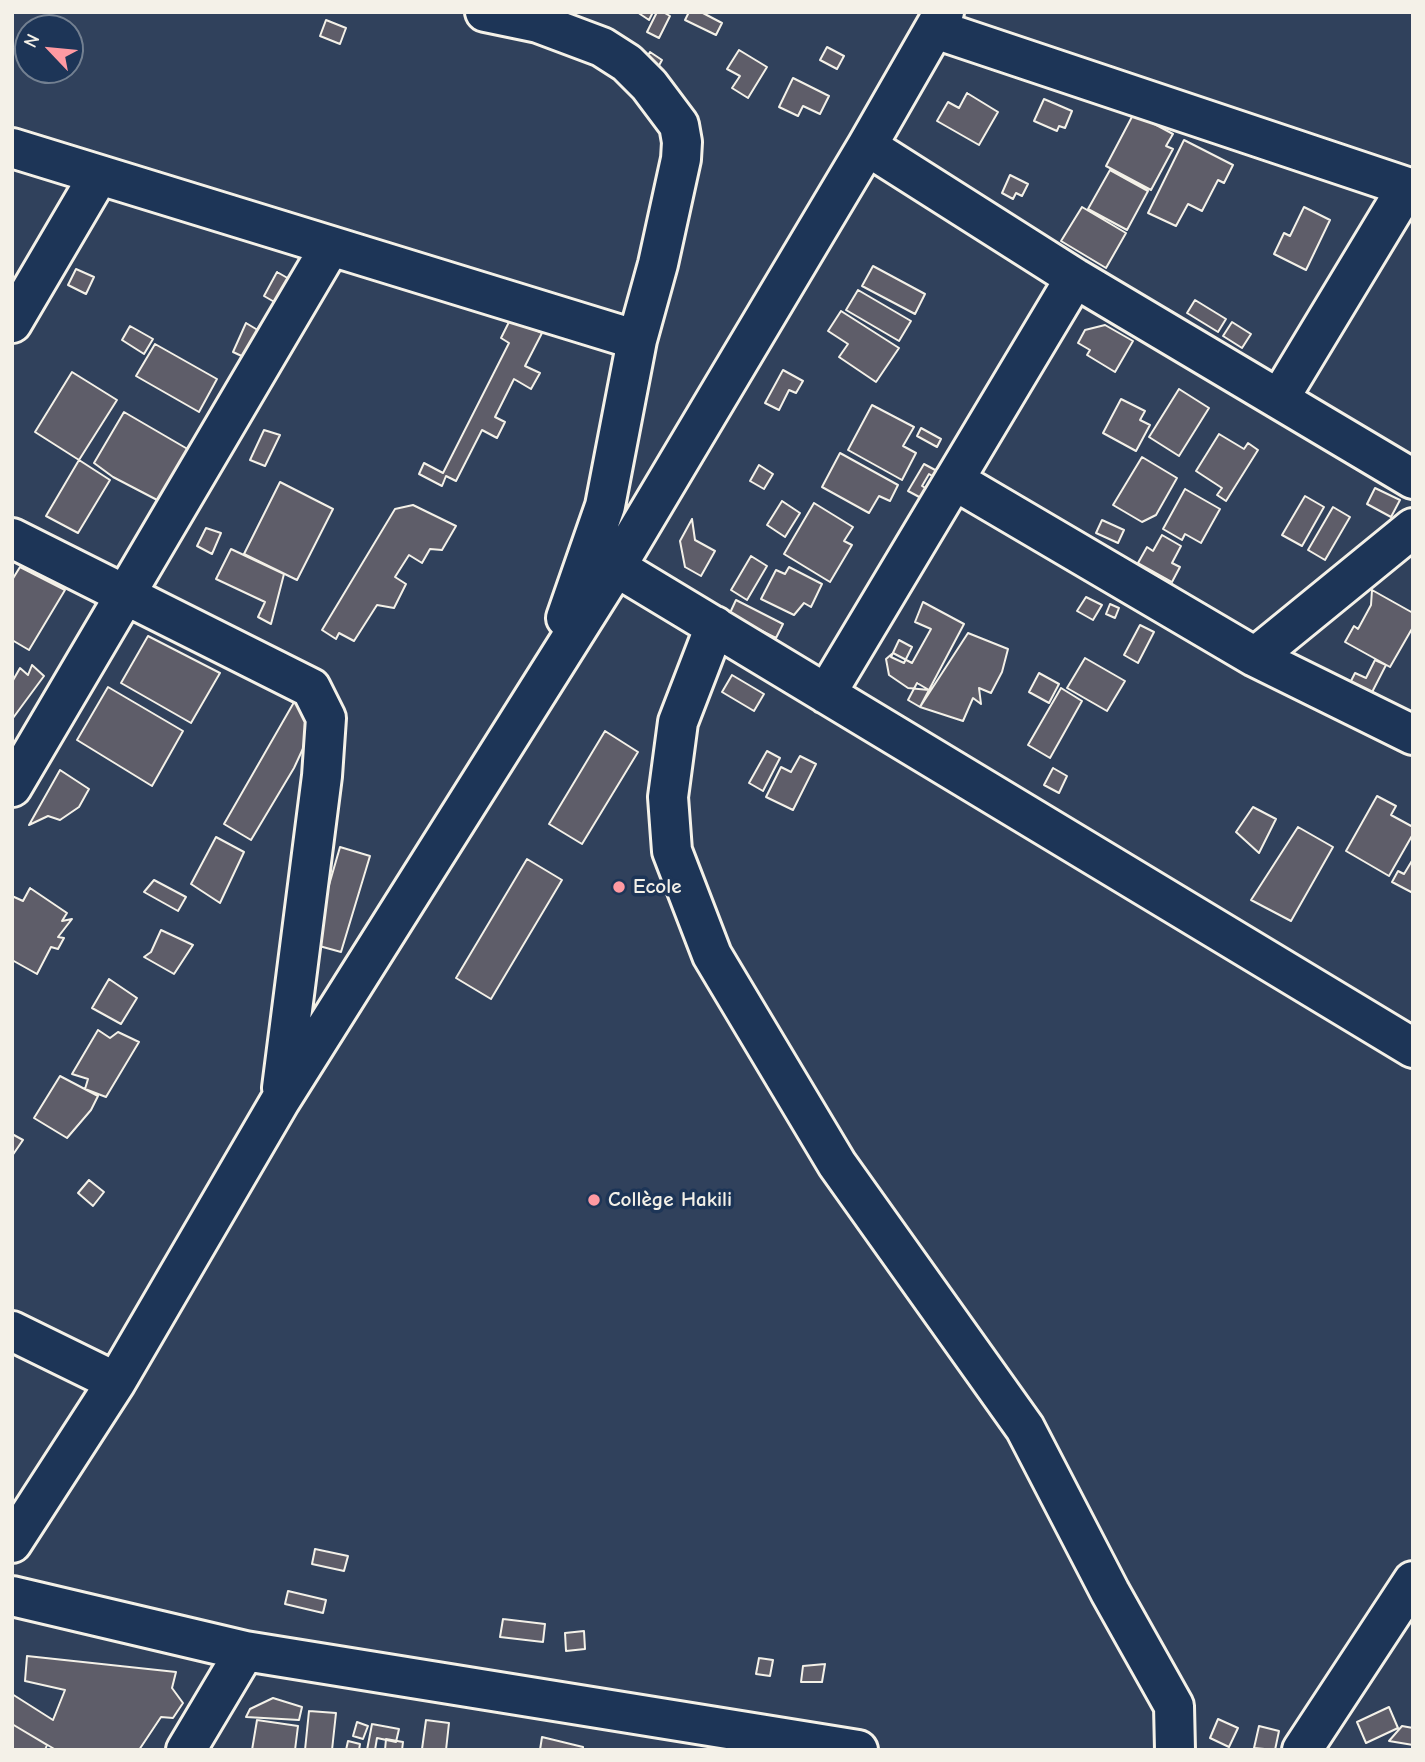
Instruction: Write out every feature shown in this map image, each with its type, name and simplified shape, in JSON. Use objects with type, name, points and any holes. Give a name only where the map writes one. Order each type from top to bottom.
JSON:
[{"type":"street","points":[[485,12],[538,23],[602,47],[627,63],[649,85],[679,125],[682,142],[681,159],[659,264],[636,340],[605,506],[543,683]]},
{"type":"street","points":[[12,1543],[116,1382],[280,1101],[616,567],[939,21],[1410,188],[1279,399]]},
{"type":"street","points":[[867,146],[1075,278],[1413,479]]},
{"type":"street","points":[[12,148],[636,340]]},
{"type":"street","points":[[12,323],[99,175]]},
{"type":"street","points":[[12,787],[330,247]]},
{"type":"street","points":[[826,694],[1075,278]]},
{"type":"street","points":[[954,480],[1255,657],[1413,736]]},
{"type":"street","points":[[1255,657],[1413,528]]},
{"type":"street","points":[[12,538],[311,688],[326,718],[323,776],[280,1101]]},
{"type":"street","points":[[616,567],[1413,1048]]},
{"type":"street","points":[[715,626],[678,722],[668,797],[672,851],[712,955],[837,1164],[1026,1428],[1110,1592],[1174,1706],[1175,1750]]},
{"type":"street","points":[[12,1331],[116,1382]]},
{"type":"street","points":[[1302,1750],[1413,1581]]},
{"type":"street","points":[[12,1596],[245,1651],[858,1750]]},
{"type":"street","points":[[186,1750],[245,1651]]},
{"type":"building","points":[[637,12],[653,12],[649,20]]},
{"type":"building","points":[[657,12],[670,16],[659,38],[647,32]]},
{"type":"building","points":[[689,12],[701,12],[722,23],[716,35],[685,20]]},
{"type":"building","points":[[326,20],[346,28],[340,44],[320,36]]},
{"type":"building","points":[[827,47],[844,56],[837,69],[820,60]]},
{"type":"building","points":[[739,50],[767,67],[748,98],[732,88],[740,76],[727,69]]},
{"type":"building","points":[[650,52],[662,60],[656,71],[643,63]]},
{"type":"building","points":[[793,78],[829,96],[820,114],[803,106],[798,116],[779,107]]},
{"type":"building","points":[[967,93],[998,112],[979,145],[937,121],[948,102],[959,108]]},
{"type":"building","points":[[1044,99],[1072,111],[1065,128],[1059,126],[1057,131],[1034,121]]},
{"type":"building","points":[[1134,113],[1173,134],[1166,146],[1173,149],[1151,190],[1106,166]]},
{"type":"building","points":[[1184,140],[1233,165],[1224,183],[1218,180],[1202,211],[1188,204],[1176,226],[1148,213]]},
{"type":"building","points":[[1110,170],[1148,191],[1127,230],[1088,209]]},
{"type":"building","points":[[1010,175],[1028,184],[1022,196],[1016,193],[1013,199],[1002,193]]},
{"type":"building","points":[[1082,207],[1126,233],[1106,268],[1061,241]]},
{"type":"building","points":[[1304,207],[1330,220],[1306,270],[1274,254],[1284,233],[1290,236]]},
{"type":"building","points":[[873,266],[925,294],[915,314],[862,286]]},
{"type":"building","points":[[76,269],[94,277],[86,294],[68,285]]},
{"type":"building","points":[[277,272],[291,280],[278,304],[264,296]]},
{"type":"building","points":[[858,290],[911,321],[899,341],[846,310]]},
{"type":"building","points":[[1195,300],[1226,319],[1218,332],[1187,313]]},
{"type":"building","points":[[841,311],[899,348],[876,382],[839,357],[848,344],[828,331]]},
{"type":"building","points":[[511,318],[542,333],[525,366],[540,373],[531,389],[514,379],[495,417],[505,422],[497,438],[482,430],[456,481],[446,476],[442,486],[419,474],[424,463],[443,473],[509,343],[501,338]]},
{"type":"building","points":[[1232,322],[1251,334],[1242,348],[1223,336]]},
{"type":"building","points":[[246,323],[261,332],[246,358],[233,352]]},
{"type":"building","points":[[1105,325],[1133,341],[1115,372],[1087,355],[1090,350],[1078,343],[1085,330]]},
{"type":"building","points":[[130,326],[153,339],[144,354],[122,340]]},
{"type":"building","points":[[155,344],[217,379],[199,412],[136,376]]},
{"type":"building","points":[[783,370],[803,381],[796,393],[789,390],[779,410],[765,403]]},
{"type":"building","points":[[72,372],[117,400],[79,460],[35,432]]},
{"type":"building","points":[[1179,389],[1209,408],[1179,456],[1149,437]]},
{"type":"building","points":[[1121,399],[1145,411],[1140,420],[1150,425],[1136,451],[1103,433]]},
{"type":"building","points":[[872,405],[914,427],[903,446],[916,453],[902,480],[848,450]]},
{"type":"building","points":[[124,412],[191,451],[161,502],[113,477],[94,463]]},
{"type":"building","points":[[921,428],[941,439],[937,447],[917,436]]},
{"type":"building","points":[[264,430],[280,435],[265,466],[250,460]]},
{"type":"building","points":[[1219,434],[1244,449],[1248,443],[1258,450],[1226,501],[1217,495],[1222,488],[1196,471]]},
{"type":"building","points":[[840,453],[898,485],[890,501],[879,496],[869,513],[822,487]]},
{"type":"building","points":[[1142,457],[1177,478],[1156,515],[1142,522],[1113,505]]},
{"type":"building","points":[[79,460],[110,480],[78,533],[46,516]]},
{"type":"building","points":[[924,464],[937,471],[934,477],[929,474],[922,486],[929,490],[923,499],[908,491]]},
{"type":"building","points":[[759,465],[773,474],[764,489],[750,481]]},
{"type":"building","points":[[280,482],[333,509],[297,580],[244,554]]},
{"type":"building","points":[[1375,488],[1400,500],[1391,517],[1367,504]]},
{"type":"building","points":[[1185,489],[1220,509],[1201,543],[1185,534],[1182,540],[1163,529]]},
{"type":"building","points":[[1305,496],[1324,507],[1302,546],[1282,535]]},
{"type":"building","points":[[782,501],[800,513],[785,537],[767,525]]},
{"type":"building","points":[[814,503],[853,527],[844,541],[852,545],[830,582],[784,554]]},
{"type":"building","points":[[413,505],[456,526],[442,550],[430,549],[422,563],[409,555],[395,577],[406,584],[394,608],[377,605],[354,641],[339,633],[336,639],[322,630],[395,509]]},
{"type":"building","points":[[1333,507],[1350,517],[1325,560],[1308,550]]},
{"type":"building","points":[[692,519],[695,540],[715,551],[701,576],[685,567],[680,541]]},
{"type":"building","points":[[1102,520],[1124,530],[1118,543],[1096,533]]},
{"type":"building","points":[[206,528],[221,533],[212,554],[197,546]]},
{"type":"building","points":[[1162,535],[1181,546],[1172,563],[1180,567],[1172,582],[1138,563],[1147,547],[1153,551]]},
{"type":"building","points":[[231,549],[284,574],[271,624],[258,617],[265,602],[216,579]]},
{"type":"building","points":[[751,556],[767,566],[747,600],[731,590]]},
{"type":"building","points":[[20,567],[65,590],[29,650],[12,640],[12,580]]},
{"type":"building","points":[[789,567],[822,584],[811,607],[804,603],[794,615],[761,599],[776,570],[785,574]]},
{"type":"building","points":[[1372,590],[1413,613],[1413,627],[1390,667],[1345,642],[1354,626],[1358,629],[1371,605]]},
{"type":"building","points":[[1086,597],[1102,605],[1093,620],[1077,611]]},
{"type":"building","points":[[736,600],[783,624],[776,638],[729,615]]},
{"type":"building","points":[[923,602],[964,624],[929,690],[908,688],[889,675],[886,659],[893,653],[912,663],[931,629],[915,622]]},
{"type":"building","points":[[1110,604],[1119,608],[1115,618],[1106,614]]},
{"type":"building","points":[[1140,625],[1154,632],[1138,663],[1124,655]]},
{"type":"building","points":[[968,633],[1008,649],[1002,672],[991,693],[979,688],[981,704],[973,698],[963,721],[920,707]]},
{"type":"building","points":[[148,636],[220,673],[191,723],[121,683]]},
{"type":"building","points":[[899,640],[912,647],[904,663],[891,657]]},
{"type":"building","points":[[1085,658],[1125,681],[1107,711],[1067,688]]},
{"type":"building","points":[[1375,660],[1386,665],[1368,700],[1347,689],[1355,673],[1366,678]]},
{"type":"building","points":[[32,665],[44,676],[13,718],[12,682],[20,668],[28,675]]},
{"type":"building","points":[[1039,673],[1059,684],[1049,703],[1029,692]]},
{"type":"building","points":[[732,675],[764,694],[754,711],[722,692]]},
{"type":"building","points":[[917,683],[929,690],[920,707],[908,700]]},
{"type":"building","points":[[108,687],[183,731],[152,786],[77,740]]},
{"type":"building","points":[[1061,688],[1082,701],[1050,758],[1028,745]]},
{"type":"building","points":[[297,697],[318,716],[294,768],[251,840],[224,824]]},
{"type":"building","points":[[605,731],[638,752],[582,844],[549,824]]},
{"type":"building","points":[[767,751],[780,758],[763,791],[749,783]]},
{"type":"building","points":[[800,756],[816,764],[793,810],[766,797],[781,767],[791,772]]},
{"type":"building","points":[[1053,768],[1067,776],[1059,793],[1044,785]]},
{"type":"building","points":[[60,770],[89,789],[79,807],[60,820],[48,816],[29,825]]},
{"type":"building","points":[[1377,796],[1396,806],[1391,815],[1413,827],[1413,834],[1389,876],[1346,851]]},
{"type":"building","points":[[1253,807],[1276,819],[1259,853],[1236,832]]},
{"type":"building","points":[[1298,827],[1333,847],[1291,921],[1251,900]]},
{"type":"building","points":[[216,837],[244,852],[220,903],[191,884]]},
{"type":"building","points":[[340,847],[370,856],[341,952],[312,944]]},
{"type":"building","points":[[527,859],[562,880],[491,999],[456,978]]},
{"type":"building","points":[[1413,859],[1413,893],[1392,882],[1398,871],[1404,874]]},
{"type":"building","points":[[154,880],[186,897],[178,911],[144,892]]},
{"type":"building","points":[[30,888],[67,913],[62,921],[72,919],[58,937],[64,938],[58,949],[51,947],[37,974],[12,960],[12,896],[23,901]]},
{"type":"building","points":[[161,930],[193,945],[174,974],[144,957],[151,952]]},
{"type":"building","points":[[109,979],[137,998],[121,1024],[92,1008]]},
{"type":"building","points":[[98,1030],[110,1038],[118,1032],[139,1042],[106,1097],[85,1089],[88,1079],[72,1074]]},
{"type":"building","points":[[60,1076],[98,1096],[91,1110],[67,1138],[34,1118]]},
{"type":"building","points":[[12,1134],[23,1140],[12,1156]]},
{"type":"building","points":[[89,1180],[104,1192],[93,1206],[78,1193]]},
{"type":"building","points":[[315,1549],[348,1556],[344,1571],[312,1564]]},
{"type":"building","points":[[288,1591],[326,1600],[323,1613],[285,1604]]},
{"type":"building","points":[[503,1619],[545,1624],[543,1642],[500,1637]]},
{"type":"building","points":[[584,1631],[585,1649],[566,1651],[565,1633]]},
{"type":"building","points":[[27,1656],[176,1672],[172,1688],[183,1703],[173,1718],[161,1717],[139,1750],[56,1750],[12,1724],[12,1694],[53,1720],[65,1690],[25,1681]]},
{"type":"building","points":[[759,1658],[773,1660],[770,1676],[756,1674]]},
{"type":"building","points":[[825,1664],[822,1682],[801,1682],[803,1666]]},
{"type":"building","points":[[273,1698],[302,1707],[299,1720],[246,1717],[250,1709]]},
{"type":"building","points":[[1389,1707],[1398,1728],[1366,1743],[1357,1722]]},
{"type":"building","points":[[309,1711],[336,1713],[332,1750],[305,1750]]},
{"type":"building","points":[[1218,1719],[1238,1728],[1229,1747],[1210,1738]]},
{"type":"building","points":[[257,1720],[298,1726],[295,1750],[252,1750]]},
{"type":"building","points":[[426,1720],[449,1723],[446,1750],[422,1749]]},
{"type":"building","points":[[357,1722],[368,1726],[363,1739],[353,1736]]},
{"type":"building","points":[[12,1724],[47,1745],[45,1750],[12,1750]]},
{"type":"building","points":[[372,1724],[399,1729],[396,1742],[377,1738],[375,1750],[367,1750]]},
{"type":"building","points":[[1259,1726],[1279,1731],[1275,1750],[1254,1748]]},
{"type":"building","points":[[1402,1726],[1413,1728],[1413,1745],[1389,1741]]},
{"type":"building","points":[[542,1737],[583,1747],[583,1750],[540,1750]]},
{"type":"building","points":[[386,1739],[403,1742],[402,1750],[385,1750]]},
{"type":"building","points":[[348,1741],[360,1744],[359,1750],[346,1750]]},
{"type":"place","name":"Ecole","points":[[619,887]]},
{"type":"place","name":"Collège Hakili","points":[[594,1200]]}]
